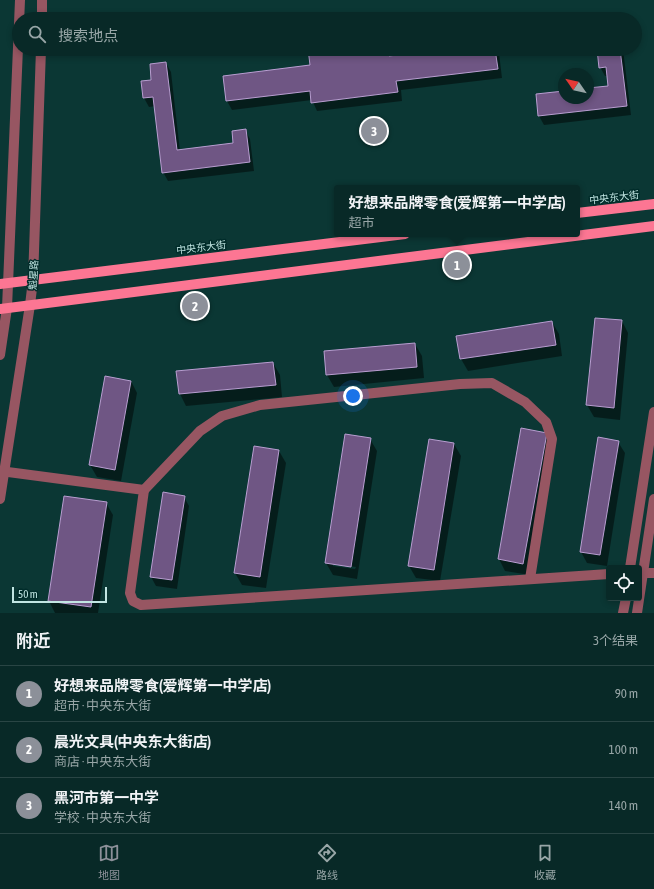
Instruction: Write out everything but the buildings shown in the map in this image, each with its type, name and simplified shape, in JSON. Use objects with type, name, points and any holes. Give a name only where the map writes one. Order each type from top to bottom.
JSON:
[{"type":"main road","name":"中央东大街","points":[[580,213],[654,204]]},
{"type":"main road","points":[[580,235],[654,226]]},
{"type":"main road","name":"中央东大街","points":[[4,284],[381,237]]},
{"type":"main road","points":[[4,309],[567,237]]},
{"type":"street","points":[[19,12],[20,0]]},
{"type":"street","points":[[42,0],[42,12]]},
{"type":"street","points":[[0,355],[4,309],[4,284],[17,56]]},
{"type":"street","name":"魁星路","points":[[0,499],[2,471],[33,280],[41,56]]},
{"type":"street","points":[[530,579],[552,439],[546,422],[525,402],[492,384],[460,384],[260,405],[222,416],[200,431],[144,490],[130,592],[133,601],[141,605],[606,574]]},
{"type":"street","points":[[630,565],[654,412]]},
{"type":"street","points":[[2,471],[144,490]]},
{"type":"street","points":[[642,567],[654,499]]},
{"type":"street","points":[[642,573],[654,573]]},
{"type":"street","points":[[623,613],[625,601]]},
{"type":"street","points":[[637,613],[638,601]]},
{"type":"place","name":"黑河市第一中学","points":[[374,131]]},
{"type":"place","name":"好想来品牌零食(爱辉第一中学店)","points":[[457,265]]},
{"type":"place","name":"晨光文具(中央东大街店)","points":[[195,306]]}]
